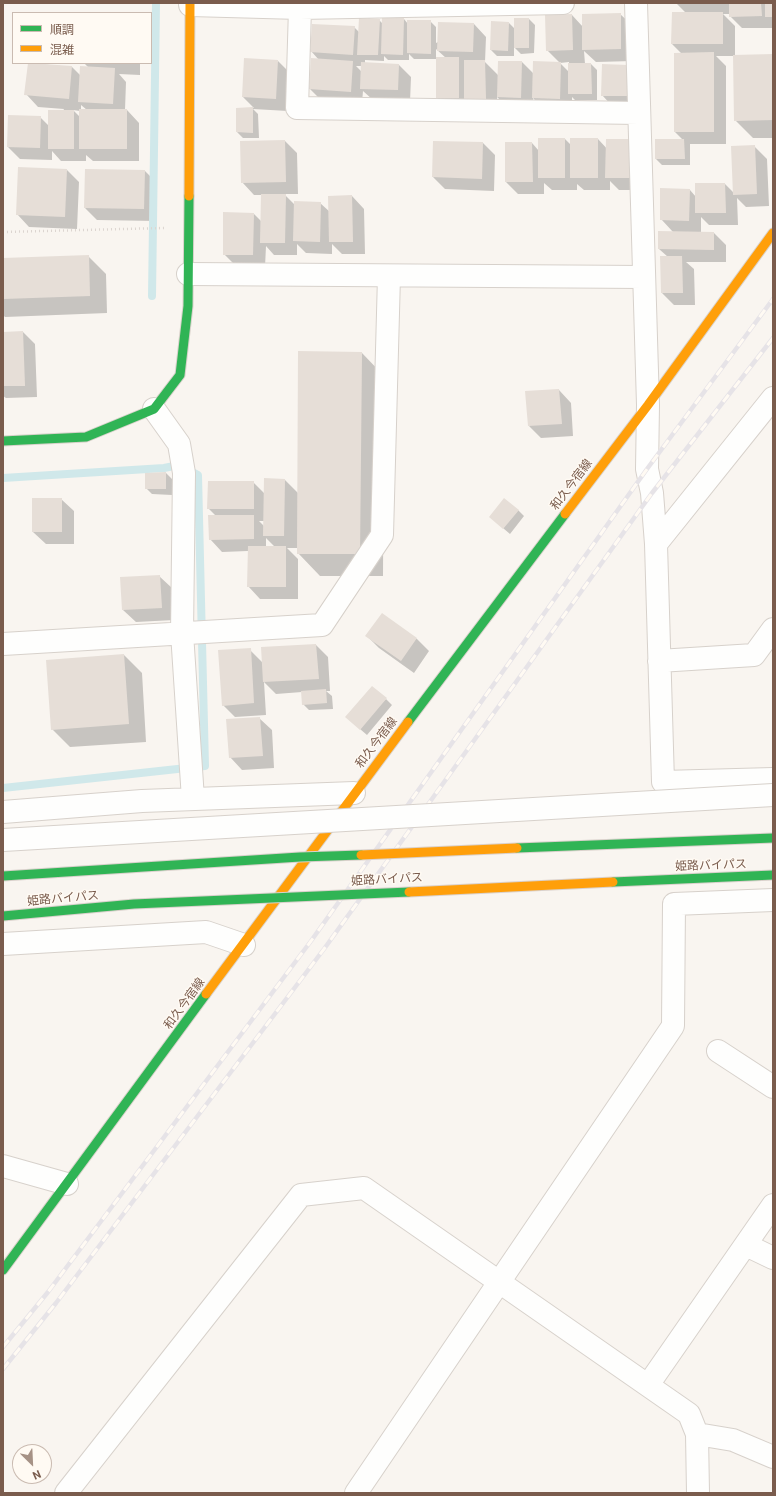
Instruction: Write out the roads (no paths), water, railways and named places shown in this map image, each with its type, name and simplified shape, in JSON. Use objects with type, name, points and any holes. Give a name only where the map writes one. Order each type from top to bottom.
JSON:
[{"type":"main road","points":[[3,441],[86,437],[154,409],[180,374],[188,306],[190,4]]},
{"type":"main road","name":"和久今宿線","points":[[3,1270],[354,793],[648,405],[773,233]]},
{"type":"main road","points":[[3,876],[308,856],[773,838]]},
{"type":"main road","name":"姫路バイパス","points":[[3,916],[134,904],[773,875]]},
{"type":"street","points":[[190,4],[300,8],[563,3]]},
{"type":"street","points":[[636,3],[648,405],[647,468],[652,493],[656,544],[663,782],[773,778]]},
{"type":"street","points":[[300,8],[297,108],[639,113]]},
{"type":"street","points":[[188,274],[644,277]]},
{"type":"street","points":[[3,644],[322,625],[382,535],[389,276]]},
{"type":"street","points":[[656,544],[773,398]]},
{"type":"street","points":[[154,409],[179,444],[184,473],[182,633],[193,799]]},
{"type":"street","points":[[659,661],[754,655],[773,629]]},
{"type":"street","points":[[3,812],[142,801],[354,793]]},
{"type":"street","points":[[3,840],[773,795]]},
{"type":"street","points":[[356,1493],[674,1026],[674,904],[773,900]]},
{"type":"street","points":[[3,944],[206,932],[244,944]]},
{"type":"street","points":[[718,1051],[773,1087]]},
{"type":"street","points":[[3,1166],[67,1184]]},
{"type":"street","points":[[66,1493],[301,1195],[364,1188],[689,1414],[697,1434],[698,1493]]},
{"type":"street","points":[[648,1385],[773,1205]]},
{"type":"street","points":[[746,1245],[773,1258]]},
{"type":"street","points":[[697,1434],[733,1440],[773,1457]]},
{"type":"waterway","points":[[152,296],[156,3]]},
{"type":"waterway","points":[[3,478],[164,468],[179,465],[198,475],[205,766],[3,788]]},
{"type":"railway","points":[[3,1347],[48,1292],[311,941],[647,469],[773,299]]},
{"type":"railway","points":[[3,1369],[56,1303],[324,949],[652,493],[773,338]]}]
